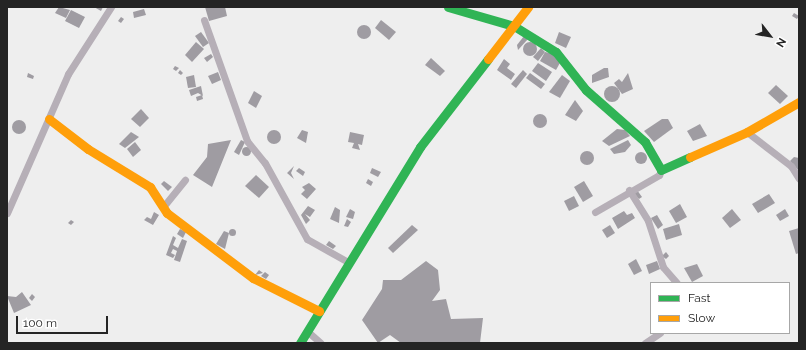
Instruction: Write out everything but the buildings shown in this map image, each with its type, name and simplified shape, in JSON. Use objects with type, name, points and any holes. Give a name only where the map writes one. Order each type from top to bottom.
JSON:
[{"type":"street","points":[[7,213],[68,74],[111,7]]},
{"type":"street","points":[[448,7],[514,26],[556,52],[586,90],[645,142],[661,170]]},
{"type":"street","points":[[300,343],[348,262],[420,147],[528,7]]},
{"type":"street","points":[[204,20],[248,140],[265,163],[307,239],[348,262]]},
{"type":"street","points":[[595,212],[629,190],[659,175],[661,170],[748,132],[799,102]]},
{"type":"street","points":[[49,119],[88,149],[150,187],[163,207],[186,229],[253,278],[319,311]]},
{"type":"street","points":[[748,132],[791,166],[799,179]]},
{"type":"street","points":[[163,207],[185,180]]},
{"type":"street","points":[[629,190],[648,221],[662,267],[676,282]]},
{"type":"street","points":[[307,331],[321,343]]},
{"type":"street","points":[[645,343],[658,334]]},
{"type":"traffic: fast","points":[[448,7],[514,26],[556,52],[586,90],[645,142],[661,170],[690,157]]},
{"type":"traffic: fast","points":[[300,343],[420,147],[488,59]]},
{"type":"traffic: slow","points":[[488,59],[528,7]]},
{"type":"traffic: slow","points":[[690,157],[747,132],[799,102]]},
{"type":"traffic: slow","points":[[49,119],[88,149],[150,187],[167,213],[253,278],[319,311]]}]
